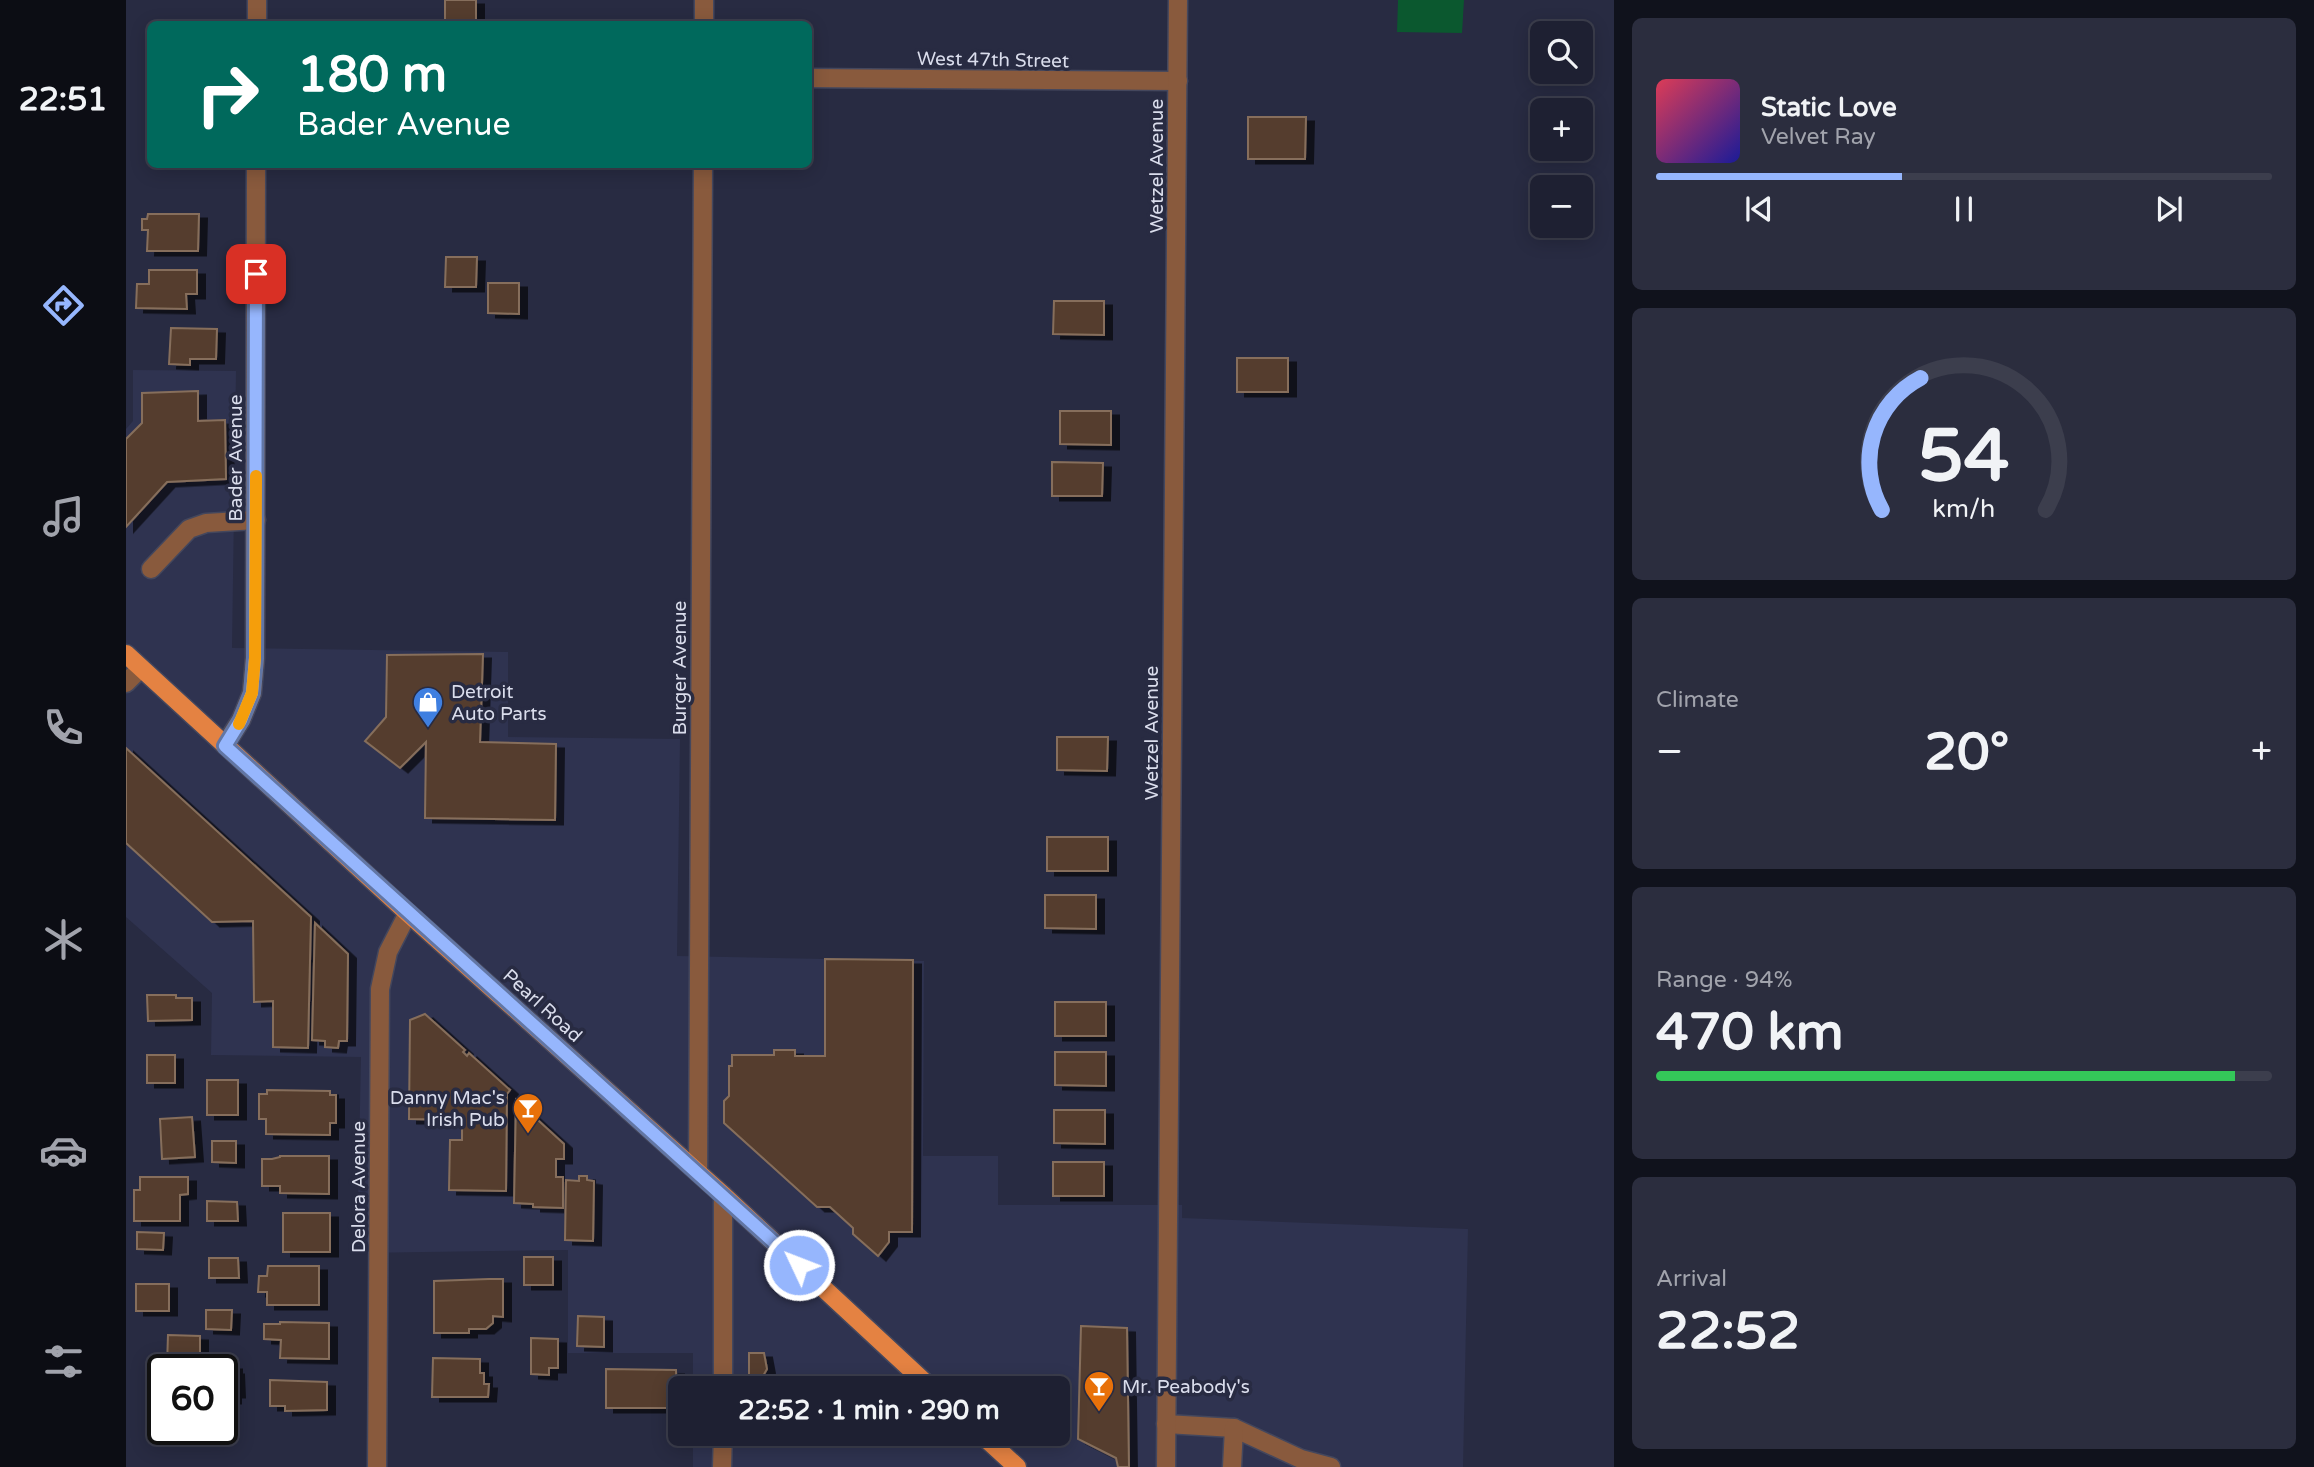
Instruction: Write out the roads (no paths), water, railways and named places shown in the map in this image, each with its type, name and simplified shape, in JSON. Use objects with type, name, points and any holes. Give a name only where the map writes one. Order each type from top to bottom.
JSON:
[{"type":"main road","name":"Pearl Road","points":[[126,654],[408,913],[698,1172],[918,1376]]},
{"type":"main road","points":[[994,1446],[1017,1467]]},
{"type":"street","points":[[257,0],[257,21]]},
{"type":"street","points":[[704,0],[704,21]]},
{"type":"street","name":"Wetzel Avenue","points":[[1166,1467],[1178,0]]},
{"type":"street","name":"West 47th Street","points":[[812,78],[1178,81]]},
{"type":"street","name":"Bader Avenue","points":[[225,746],[241,720],[252,693],[255,658],[257,168]]},
{"type":"street","name":"Burger Avenue","points":[[698,1172],[703,168]]},
{"type":"street","points":[[151,569],[188,529],[206,523],[256,520]]},
{"type":"street","points":[[126,683],[141,668]]},
{"type":"street","name":"Delora Avenue","points":[[377,1467],[380,989],[388,952],[408,913]]},
{"type":"street","points":[[723,1195],[723,1376]]},
{"type":"street","points":[[1167,1424],[1234,1428],[1301,1459],[1331,1467]]},
{"type":"street","points":[[1232,1467],[1234,1428]]},
{"type":"street","points":[[722,1467],[723,1446]]},
{"type":"place","name":"Detroit Auto Parts","points":[[428,729]]},
{"type":"place","name":"Danny Mac's Irish Pub","points":[[528,1135]]},
{"type":"place","name":"Mr. Peabody's","points":[[1099,1413]]}]
